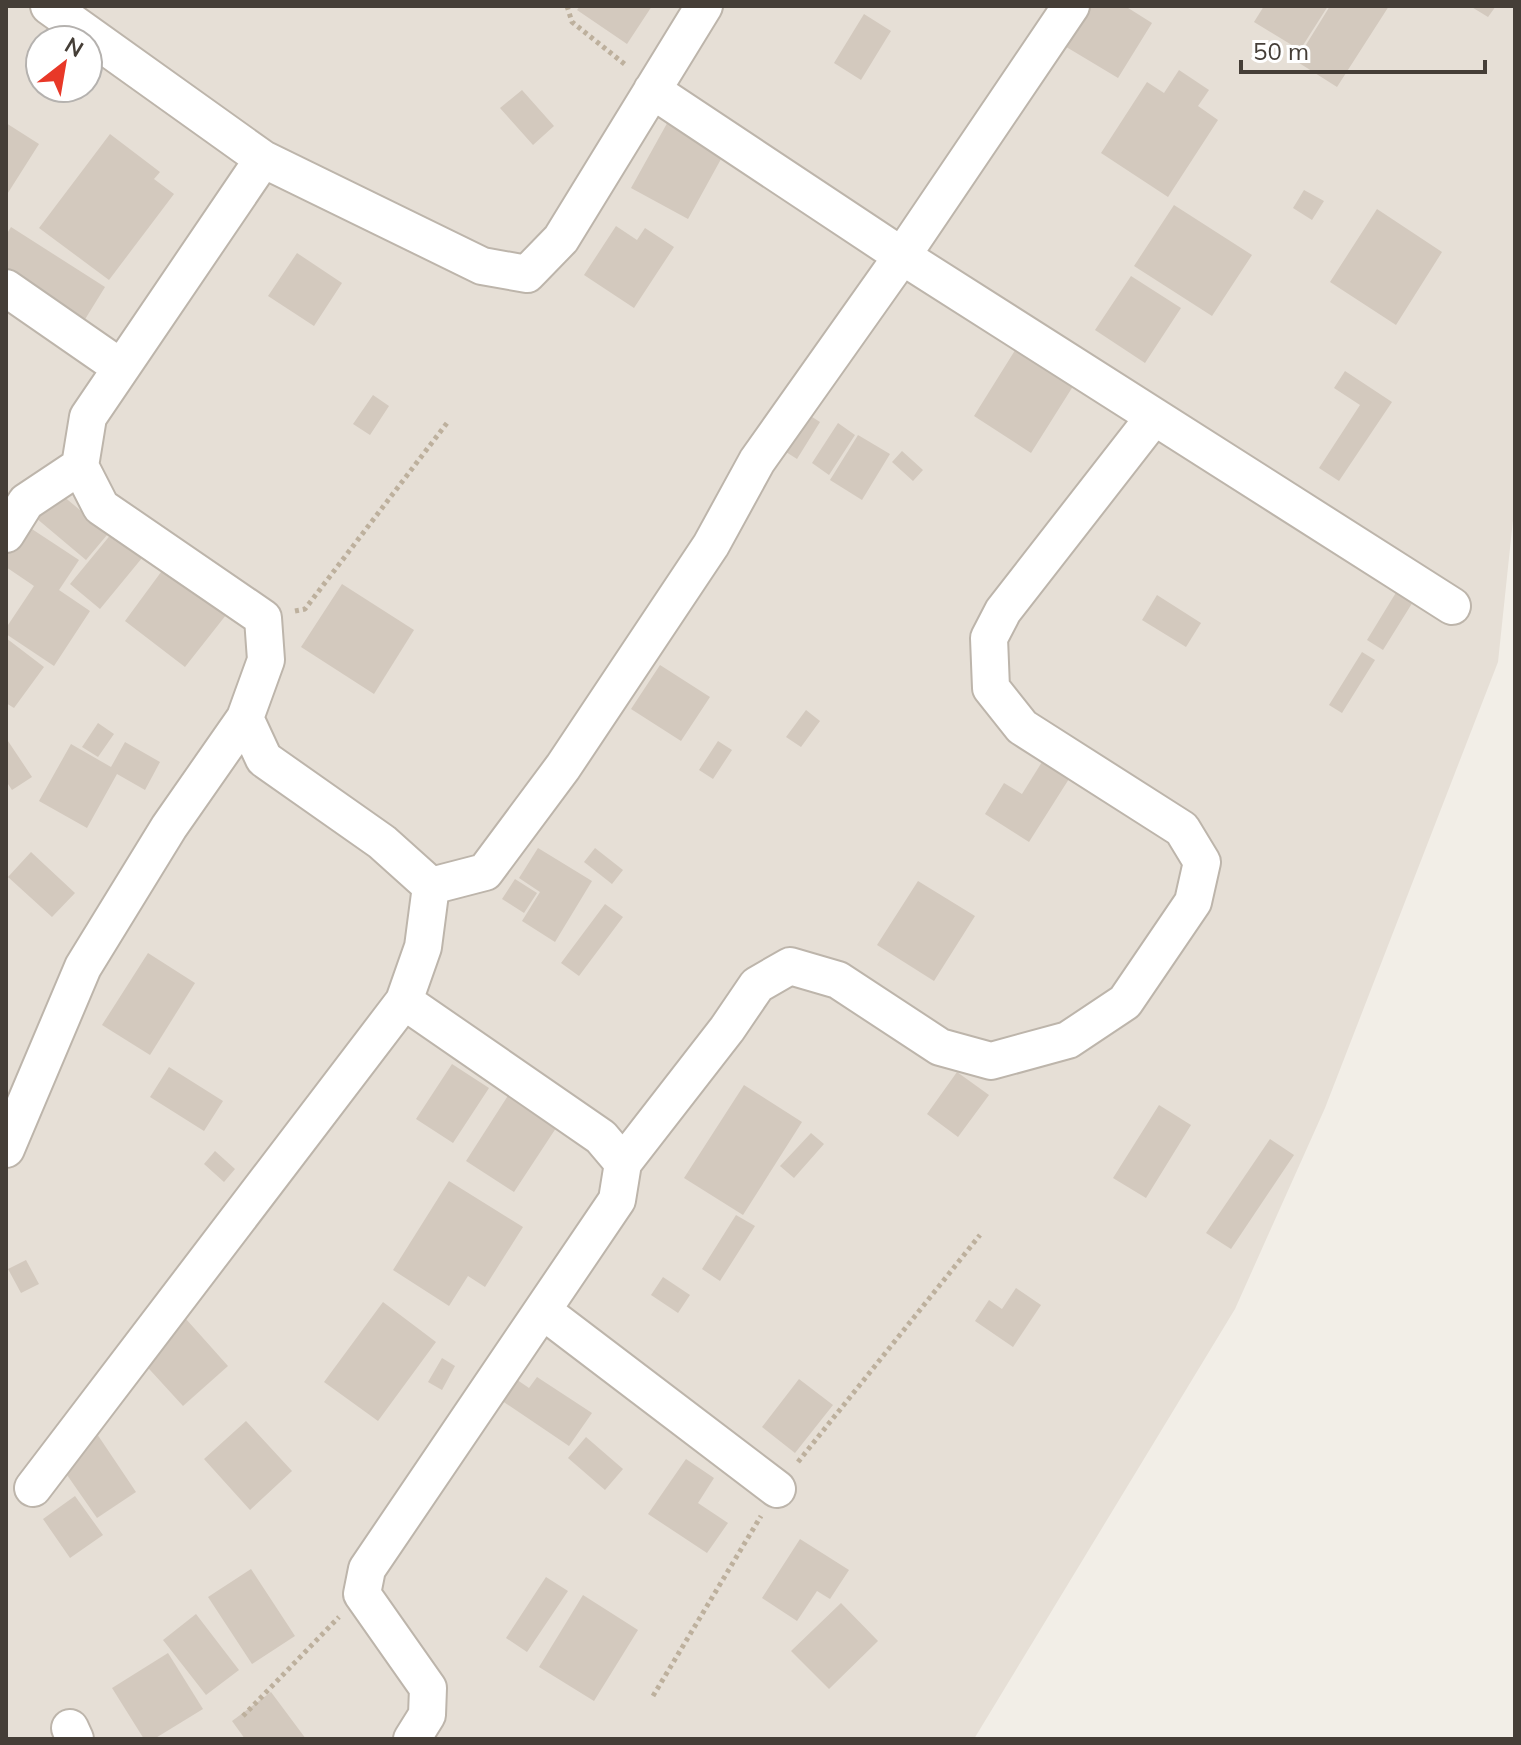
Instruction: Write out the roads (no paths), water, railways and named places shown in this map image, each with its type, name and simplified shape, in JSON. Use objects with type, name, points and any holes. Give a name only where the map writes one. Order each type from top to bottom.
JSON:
[{"type":"street","points":[[49,6],[263,159],[482,266],[527,274],[561,239],[704,6]]},
{"type":"street","points":[[431,886],[485,872],[563,767],[711,545],[757,461],[902,256],[1071,6]]},
{"type":"street","points":[[652,90],[902,256],[1452,606]]},
{"type":"street","points":[[6,1149],[83,967],[169,827],[245,718],[266,660],[263,618],[101,507],[80,466],[88,417],[263,159]]},
{"type":"street","points":[[6,288],[120,367]]},
{"type":"street","points":[[412,1739],[427,1715],[428,1688],[362,1594],[367,1569],[617,1200],[623,1163],[727,1029],[757,985],[790,966],[838,980],[940,1047],[991,1061],[1068,1040],[1125,1002],[1193,902],[1202,862],[1182,829],[1022,727],[991,688],[989,638],[1003,611],[1154,417]]},
{"type":"street","points":[[6,534],[26,502],[80,466]]},
{"type":"street","points":[[245,718],[264,759],[382,842],[431,886]]},
{"type":"street","points":[[33,1488],[404,1001],[423,947],[431,886]]},
{"type":"street","points":[[404,1001],[601,1137],[623,1163]]},
{"type":"street","points":[[543,1311],[777,1489]]}]
